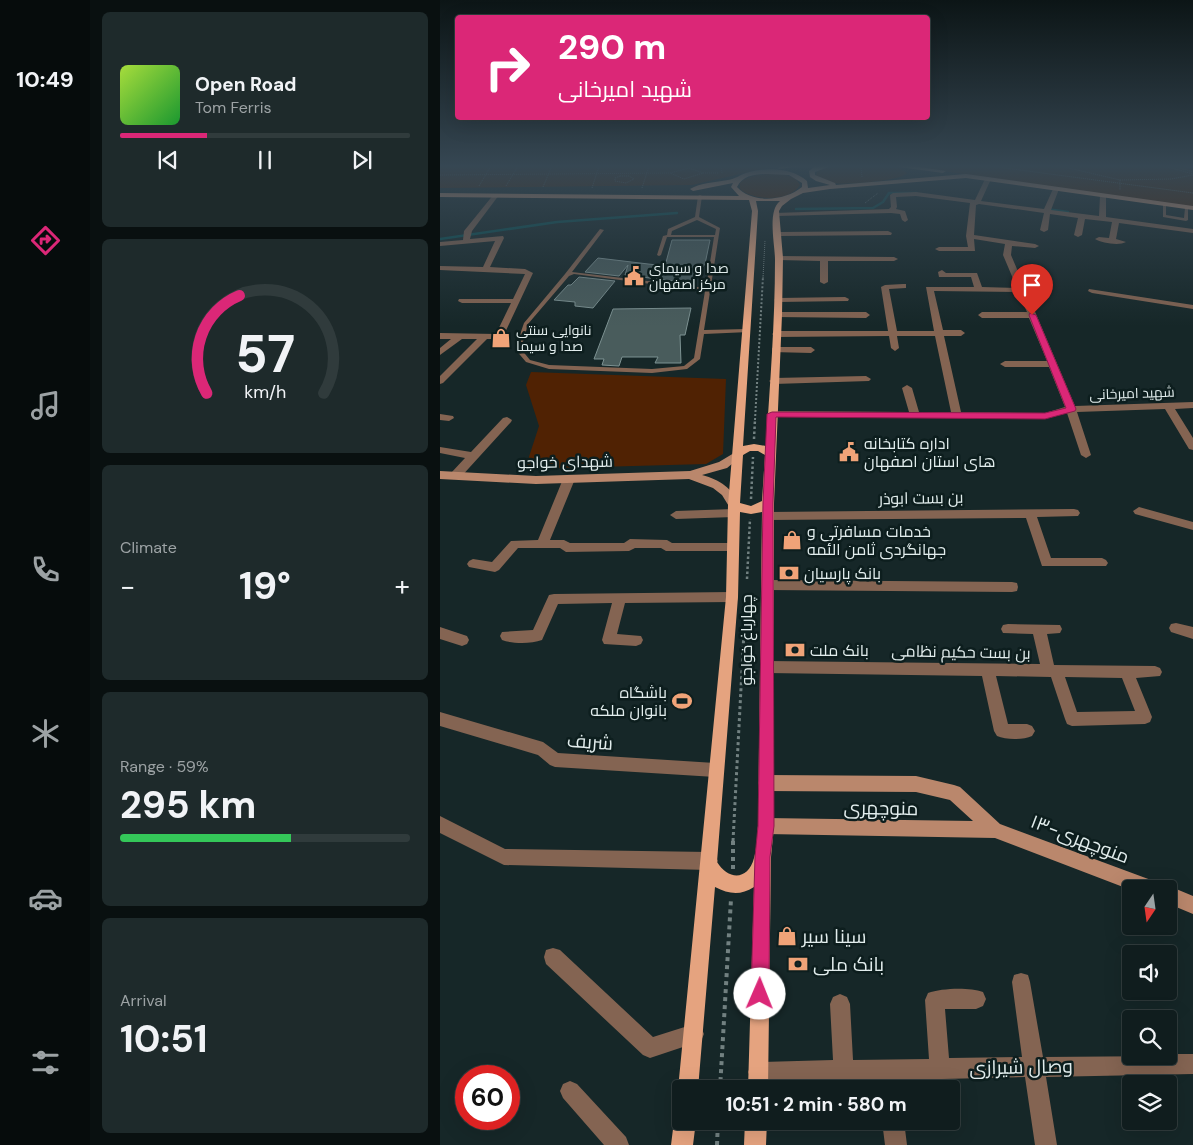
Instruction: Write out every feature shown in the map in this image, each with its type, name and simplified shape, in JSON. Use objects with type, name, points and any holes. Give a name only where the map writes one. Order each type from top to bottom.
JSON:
[{"type":"main road","name":"چهارباغ خواجو","points":[[689,1080],[709,863],[715,770],[732,597],[734,509],[753,219]]},
{"type":"main road","name":"چهارباغ خواجو","points":[[758,1080],[763,857],[766,826],[768,510],[778,315],[778,219]]},
{"type":"main road","points":[[690,475],[723,465],[746,449],[754,447],[764,449],[770,453]]},
{"type":"main road","name":"شهدای خواجو","points":[[440,475],[536,480],[690,475]]},
{"type":"main road","points":[[690,475],[720,486],[729,493],[734,509],[750,511],[768,510]]},
{"type":"main road","points":[[766,783],[916,784],[954,793],[994,830]]},
{"type":"main road","name":"منوچهری","points":[[766,826],[994,830]]},
{"type":"main road","name":"۱۳-منوچهری","points":[[994,830],[1127,880]]},
{"type":"main road","points":[[709,863],[714,877],[724,884],[737,885],[750,880],[759,870],[763,857]]},
{"type":"main road","points":[[1178,899],[1193,905]]},
{"type":"main road","points":[[682,1145],[684,1130]]},
{"type":"main road","points":[[756,1130],[756,1145]]},
{"type":"street","points":[[466,241],[468,231],[477,219]]},
{"type":"street","points":[[939,248],[972,249],[970,236],[973,219]]},
{"type":"street","points":[[1044,230],[1046,219]]},
{"type":"street","points":[[1078,235],[1081,219]]},
{"type":"street","points":[[1111,219],[1193,231]]},
{"type":"street","points":[[1130,219],[1137,220]]},
{"type":"street","points":[[1112,241],[1116,221]]},
{"type":"street","points":[[779,234],[888,234]]},
{"type":"street","points":[[970,236],[1035,246]]},
{"type":"street","points":[[440,244],[500,238],[486,268]]},
{"type":"street","points":[[1100,239],[1122,242]]},
{"type":"street","points":[[1009,243],[1007,255],[1071,409],[1086,455]]},
{"type":"street","points":[[779,258],[894,259]]},
{"type":"street","points":[[824,258],[824,282]]},
{"type":"street","points":[[440,268],[525,270],[529,273],[499,337],[440,336]]},
{"type":"street","points":[[942,272],[942,275],[974,275],[979,290]]},
{"type":"street","points":[[895,348],[885,287],[903,286]]},
{"type":"street","points":[[957,415],[929,289],[1022,290]]},
{"type":"street","points":[[1092,291],[1193,307]]},
{"type":"street","points":[[778,300],[845,299]]},
{"type":"street","points":[[462,301],[516,301]]},
{"type":"street","points":[[778,315],[866,315]]},
{"type":"street","points":[[982,315],[1032,315]]},
{"type":"street","points":[[776,334],[962,333]]},
{"type":"street","points":[[440,352],[460,336]]},
{"type":"street","points":[[440,381],[484,336]]},
{"type":"street","points":[[775,350],[811,350]]},
{"type":"street","points":[[1006,364],[1052,364]]},
{"type":"street","points":[[774,380],[866,379]]},
{"type":"street","points":[[907,388],[915,415]]},
{"type":"street","name":"شهید امیرخانی","points":[[772,414],[1045,416],[1071,409],[1193,405]]},
{"type":"street","points":[[1168,406],[1193,447]]},
{"type":"street","points":[[455,476],[507,420]]},
{"type":"street","points":[[440,450],[473,456]]},
{"type":"street","points":[[542,544],[569,479]]},
{"type":"street","points":[[676,515],[734,509]]},
{"type":"street","name":"بن بست ابوذر","points":[[768,510],[1074,513]]},
{"type":"street","points":[[1139,511],[1193,526]]},
{"type":"street","points":[[1030,513],[1046,563],[1102,563]]},
{"type":"street","points":[[473,564],[496,566],[515,544],[564,544],[566,548],[629,547],[630,543],[667,544],[666,547],[732,547]]},
{"type":"street","points":[[767,585],[1012,587]]},
{"type":"street","points":[[507,636],[537,636],[554,599],[732,597]]},
{"type":"street","points":[[620,598],[609,640],[636,640]]},
{"type":"street","points":[[1176,628],[1193,633]]},
{"type":"street","points":[[1008,629],[1055,630]]},
{"type":"street","points":[[1040,629],[1052,671],[1072,719],[1145,717],[1127,672]]},
{"type":"street","points":[[440,633],[462,640]]},
{"type":"street","name":"بن بست حکیم نظامی","points":[[767,667],[1156,672]]},
{"type":"street","points":[[988,670],[1002,731],[1027,731]]},
{"type":"street","name":"شریف","points":[[440,719],[543,749],[555,760],[715,770]]},
{"type":"street","points":[[440,824],[504,857],[709,863]]},
{"type":"street","points":[[553,957],[650,1048],[694,1034]]},
{"type":"street","points":[[1021,982],[1046,1145]]},
{"type":"street","points":[[940,1068],[935,1000],[976,999]]},
{"type":"street","points":[[840,1004],[844,1070]]},
{"type":"street","name":"وصال شیرازی","points":[[758,1080],[844,1070],[889,1079],[940,1068],[1193,1064]]},
{"type":"street","points":[[570,1091],[618,1145]]},
{"type":"street","points":[[894,1130],[896,1145]]},
{"type":"lane","points":[[659,255],[665,236],[668,236],[670,230],[694,219]]},
{"type":"lane","points":[[602,230],[526,324],[518,349],[528,361],[549,367],[652,371],[685,368],[697,360],[718,228],[700,219]]},
{"type":"lane","points":[[668,236],[717,236]]},
{"type":"lane","points":[[567,274],[574,273],[708,290]]},
{"type":"lane","points":[[702,332],[747,331]]},
{"type":"path","points":[[746,586],[765,238]]},
{"type":"path","points":[[721,1080],[746,604]]},
{"type":"path","points":[[717,1145],[718,1130]]},
{"type":"shaded area","points":[[531,372],[726,379],[723,454],[706,464],[525,469],[539,426],[526,385]]},
{"type":"building","points":[[672,240],[710,240],[705,264],[691,283],[625,275],[628,265],[619,276],[585,272],[598,258],[665,266]]},
{"type":"building","points":[[579,277],[615,281],[593,308],[575,306],[575,302],[554,300],[568,285],[571,285]]},
{"type":"building","points":[[691,308],[685,335],[680,335],[681,363],[655,363],[658,357],[622,357],[619,366],[602,365],[604,359],[594,359],[613,309]]},
{"type":"waterway","points":[[440,239],[557,222],[591,219]]},
{"type":"place","name":"صدا و سیمای مرکز اصفهان","points":[[634,276]]},
{"type":"place","name":"نانوایی سنتی صدا و سیما","points":[[501,338]]},
{"type":"place","name":"اداره کتابخانه های استان اصفهان","points":[[849,452]]},
{"type":"place","name":"خدمات مسافرتی و جهانگردی ثامن الئمه","points":[[792,540]]},
{"type":"place","name":"بانک پارسیان","points":[[789,573]]},
{"type":"place","name":"بانک ملت","points":[[795,650]]},
{"type":"place","name":"باشگاه بانوان ملکه","points":[[682,701]]},
{"type":"place","name":"سینا سیر","points":[[787,936]]},
{"type":"place","name":"بانک ملی","points":[[798,964]]},
{"type":"route","points":[[760,994],[763,857],[766,826],[768,503],[772,414],[1045,416],[1071,409],[1032,315]]}]
